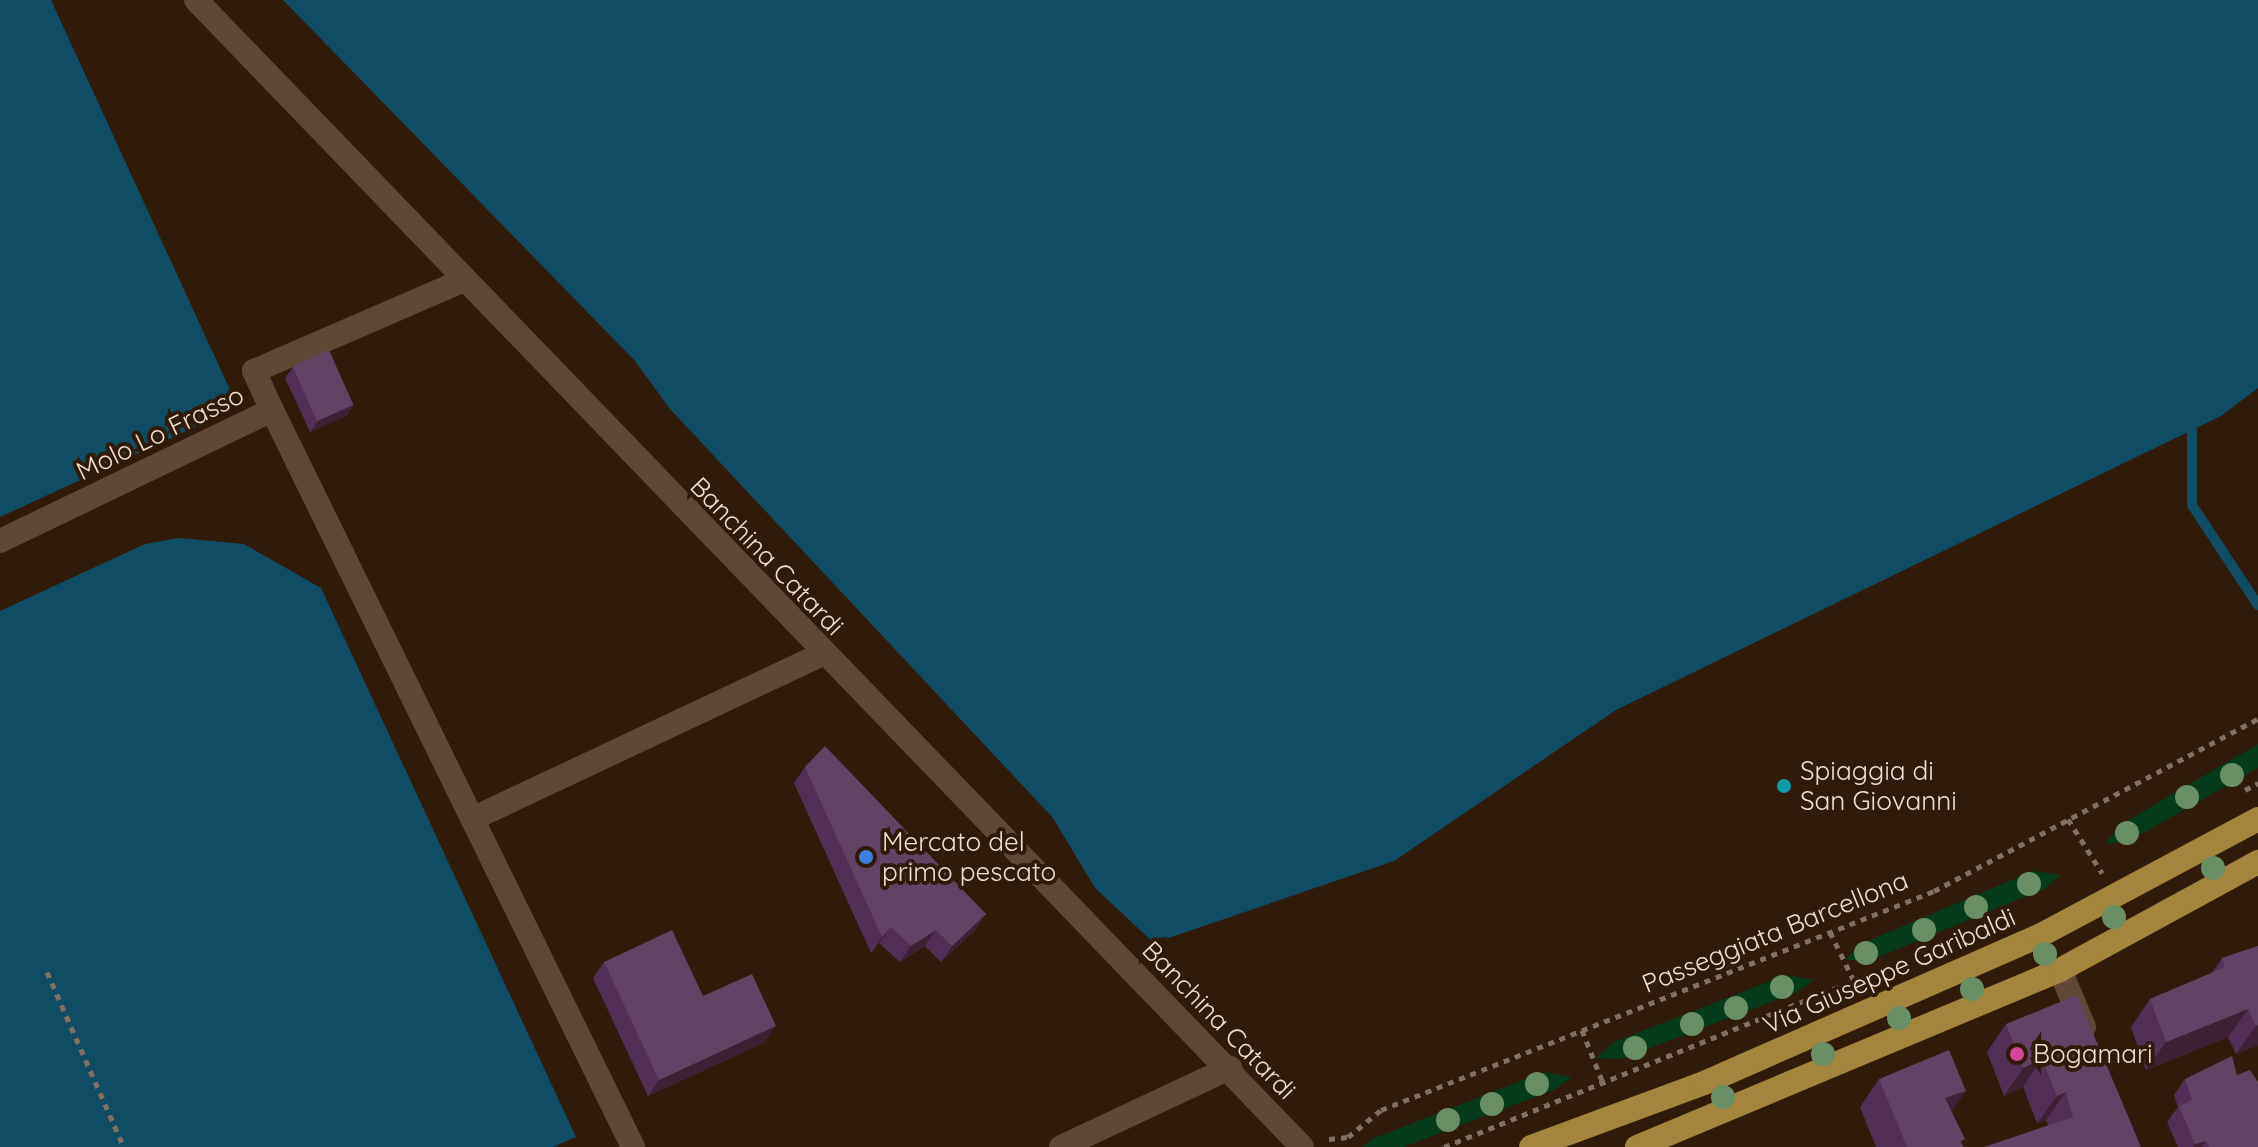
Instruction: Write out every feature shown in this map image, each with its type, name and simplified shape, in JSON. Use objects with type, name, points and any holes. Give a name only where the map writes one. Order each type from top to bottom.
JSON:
[{"type":"main road","name":"Via Giuseppe Garibaldi","points":[[1531,1147],[1704,1083],[2041,935],[2258,819]]},
{"type":"main road","points":[[1637,1147],[2060,970],[2258,862]]},
{"type":"street","name":"Banchina Catardi","points":[[196,0],[822,654],[1230,1068],[1300,1144]]},
{"type":"street","name":"Molo Lo Frasso","points":[[0,541],[272,410],[254,371],[464,280]]},
{"type":"street","points":[[272,410],[633,1147]]},
{"type":"street","points":[[472,819],[822,654]]},
{"type":"street","points":[[2060,970],[2093,1050]]},
{"type":"street","points":[[1061,1147],[1230,1068]]},
{"type":"path","name":"Passeggiata Barcellona","points":[[1300,1144],[1348,1137],[1381,1110],[1934,891],[2258,719]]},
{"type":"path","points":[[2232,798],[2258,783]]},
{"type":"path","points":[[2068,819],[2116,895]]},
{"type":"path","points":[[2088,878],[2114,864]]},
{"type":"path","points":[[1830,932],[1869,1011]]},
{"type":"path","points":[[1444,1147],[1882,970]]},
{"type":"path","points":[[47,972],[124,1147]]},
{"type":"path","points":[[1582,1030],[1603,1083]]},
{"type":"green space","points":[[2258,744],[2258,768],[2129,841],[2105,844],[2120,825]]},
{"type":"green space","points":[[2033,871],[2061,875],[2044,889],[1871,960],[1845,960],[1863,943]]},
{"type":"green space","points":[[1786,975],[1814,980],[1797,992],[1621,1059],[1596,1058],[1614,1042]]},
{"type":"green space","points":[[1544,1072],[1572,1077],[1554,1090],[1403,1147],[1363,1147],[1372,1139]]},
{"type":"water","points":[[0,0],[51,0],[231,392],[204,423],[0,517]]},
{"type":"water","points":[[283,0],[2258,0],[2258,388],[2221,416],[1616,710],[1394,861],[1154,943],[1095,888],[1053,818],[670,409],[635,361]]},
{"type":"water","points":[[179,538],[244,544],[321,588],[576,1137],[553,1147],[0,1147],[0,611],[145,544]]},
{"type":"building","points":[[329,350],[353,405],[317,421],[292,366]]},
{"type":"building","name":"Mercato del primo pescato","points":[[825,746],[986,914],[952,946],[936,930],[911,946],[891,927],[882,937],[805,767]]},
{"type":"building","points":[[672,930],[703,996],[752,974],[776,1026],[659,1080],[604,962]]},
{"type":"building","points":[[2258,946],[2258,1025],[2248,1009],[2166,1042],[2150,999],[2225,967],[2222,958]]},
{"type":"building","points":[[2077,995],[2141,1147],[1984,1147],[2073,1117],[2066,1092],[2057,1096],[2042,1059],[2023,1068],[2006,1024]]},
{"type":"building","points":[[1949,1050],[1966,1091],[1945,1098],[1965,1139],[1960,1142],[1964,1147],[1907,1147],[1879,1079]]},
{"type":"building","points":[[2232,1056],[2237,1075],[2250,1070],[2258,1082],[2258,1147],[2209,1147],[2206,1141],[2195,1144],[2179,1106],[2192,1100],[2185,1079]]},
{"type":"waterway","points":[[2192,431],[2192,505],[2258,605]]},
{"type":"place","name":"Spiaggia di San Giovanni","points":[[1784,786]]},
{"type":"place","name":"Mercato del primo pescato","points":[[866,857]]},
{"type":"place","name":"Bogamari","points":[[2017,1054]]}]
